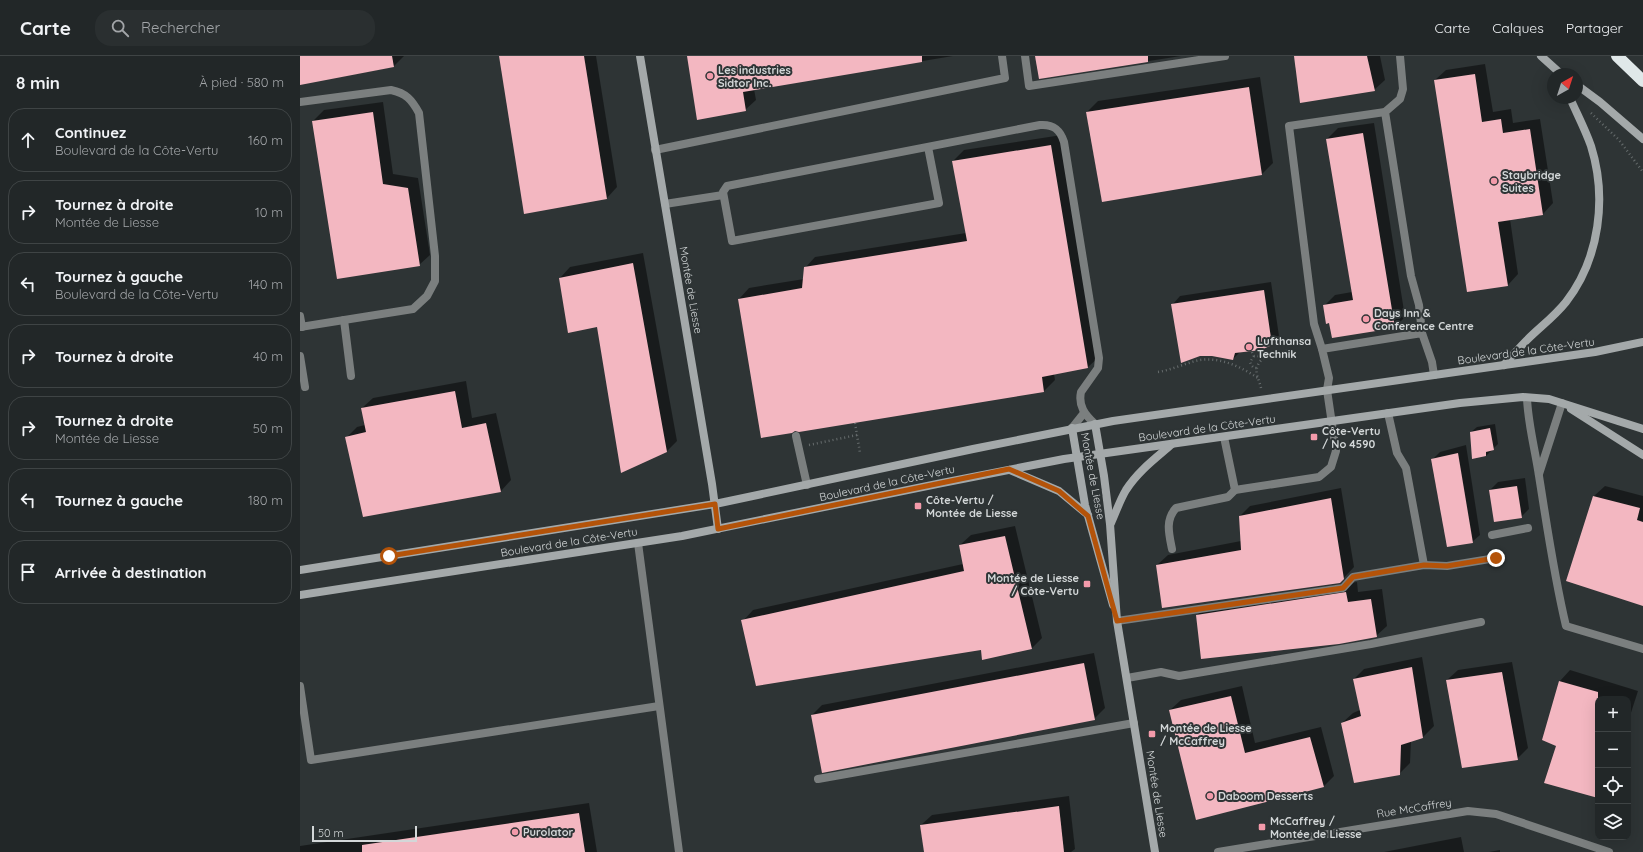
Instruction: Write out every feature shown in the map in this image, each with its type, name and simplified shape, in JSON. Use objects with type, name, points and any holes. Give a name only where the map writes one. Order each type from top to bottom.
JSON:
[{"type":"highway","points":[[1617,56],[1643,81]]},
{"type":"street","name":"Montée de Liesse","points":[[640,56],[718,529]]},
{"type":"street","points":[[656,150],[1005,78],[1002,56]]},
{"type":"street","points":[[1025,56],[1029,86],[1225,56]]},
{"type":"street","points":[[1172,549],[1168,528],[1169,519],[1172,512],[1176,508],[1228,497],[1235,490],[1319,477],[1326,473],[1331,467],[1336,451],[1328,390],[1329,378],[1314,324],[1289,126],[1385,112],[1400,99],[1403,89],[1400,56]]},
{"type":"street","points":[[1541,56],[1554,68]]},
{"type":"street","points":[[1583,89],[1643,139]]},
{"type":"street","points":[[300,102],[391,90],[402,92],[413,101],[419,113],[434,256],[435,281],[427,296],[413,308],[301,327],[300,316]]},
{"type":"street","points":[[1504,365],[1550,320],[1566,301],[1583,273],[1593,244],[1599,207],[1598,179],[1590,145],[1573,104]]},
{"type":"street","points":[[1385,112],[1411,276],[1419,305],[1422,333],[1432,362],[1434,375]]},
{"type":"street","points":[[928,147],[939,203],[732,241],[723,195],[724,190],[732,185],[1040,125],[1051,125],[1060,132],[1064,142],[1099,364],[1080,396],[1084,413],[1095,424]]},
{"type":"street","points":[[665,204],[723,195]]},
{"type":"street","points":[[344,320],[351,376]]},
{"type":"street","points":[[1322,349],[1422,333]]},
{"type":"street","name":"Boulevard de la Côte-Vertu","points":[[300,570],[715,504],[1095,424],[1622,348],[1643,342]]},
{"type":"street","points":[[300,356],[305,386]]},
{"type":"street","points":[[1527,398],[1527,415],[1539,474],[1556,581],[1566,626],[1643,649]]},
{"type":"street","name":"Boulevard de la Côte-Vertu","points":[[300,595],[682,536],[1009,469],[1076,457],[1466,402],[1527,398],[1549,400],[1643,429]]},
{"type":"street","points":[[1539,474],[1562,403],[1643,455]]},
{"type":"street","points":[[1072,428],[1084,413]]},
{"type":"street","points":[[1388,413],[1397,453],[1406,468],[1424,565]]},
{"type":"street","name":"Montée de Liesse","points":[[1095,424],[1101,454],[1110,524],[1117,621]]},
{"type":"street","name":"Montée de Liesse","points":[[1072,428],[1076,457],[1088,516],[1117,621],[1155,852]]},
{"type":"street","points":[[796,436],[807,484]]},
{"type":"street","points":[[1224,437],[1235,490]]},
{"type":"street","points":[[1110,524],[1126,490],[1134,478],[1172,444]]},
{"type":"street","points":[[1009,469],[1059,491],[1088,516]]},
{"type":"street","points":[[1492,535],[1528,528]]},
{"type":"street","points":[[638,542],[679,852]]},
{"type":"street","points":[[1117,621],[1343,588],[1353,577],[1424,565],[1447,566],[1496,558]]},
{"type":"street","points":[[1127,678],[1161,672],[1179,676],[1371,644],[1481,622]]},
{"type":"street","points":[[300,686],[311,760],[659,706]]},
{"type":"street","points":[[818,780],[1134,723]]},
{"type":"street","name":"Rue McCaffrey","points":[[1218,852],[1468,811],[1496,814],[1609,852]]},
{"type":"path","points":[[1591,112],[1619,140],[1643,172]]},
{"type":"path","points":[[1261,388],[1257,374],[1258,368],[1262,362],[1271,354],[1293,350]]},
{"type":"path","points":[[1252,352],[1254,356],[1258,356],[1262,362]]},
{"type":"path","points":[[1254,356],[1250,362],[1254,368],[1258,368]]},
{"type":"path","points":[[1158,372],[1199,360],[1209,360],[1235,365],[1258,378]]},
{"type":"path","points":[[855,423],[860,453]]},
{"type":"path","points":[[817,444],[857,435]]},
{"type":"building","points":[[300,56],[392,56],[394,67],[300,85]]},
{"type":"building","points":[[499,56],[584,56],[607,199],[524,214]]},
{"type":"building","points":[[687,56],[922,56],[922,62],[743,92],[746,111],[697,120]]},
{"type":"building","points":[[1035,56],[1148,56],[1148,62],[1039,79]]},
{"type":"building","points":[[1294,56],[1367,56],[1375,91],[1300,103]]},
{"type":"building","points":[[1475,74],[1482,122],[1501,119],[1503,133],[1530,129],[1543,215],[1498,222],[1508,286],[1467,292],[1434,80]]},
{"type":"building","points":[[1249,87],[1262,175],[1102,202],[1086,112]]},
{"type":"building","points":[[373,112],[383,184],[408,188],[420,266],[337,279],[312,121]]},
{"type":"building","points":[[1363,133],[1395,328],[1332,338],[1329,323],[1326,324],[1323,305],[1353,300],[1326,139]]},
{"type":"building","points":[[1051,145],[1088,368],[1042,377],[1044,392],[799,432],[795,431],[792,433],[761,438],[738,299],[802,288],[804,267],[967,241],[952,161]]},
{"type":"building","points":[[633,263],[667,452],[621,473],[597,327],[568,333],[559,278]]},
{"type":"building","points":[[1264,290],[1272,345],[1261,350],[1235,353],[1233,360],[1212,356],[1200,356],[1181,363],[1171,304]]},
{"type":"building","points":[[455,391],[462,428],[486,423],[501,492],[363,517],[345,437],[366,432],[361,408]]},
{"type":"building","points":[[1490,428],[1494,450],[1486,452],[1486,456],[1472,459],[1470,432]]},
{"type":"building","points":[[1458,453],[1473,543],[1447,547],[1431,459]]},
{"type":"building","points":[[1517,486],[1522,518],[1494,522],[1489,490]]},
{"type":"building","points":[[1593,496],[1640,508],[1637,520],[1643,522],[1643,606],[1566,581]]},
{"type":"building","points":[[1331,498],[1344,579],[1340,583],[1162,608],[1156,565],[1241,550],[1239,516]]},
{"type":"building","points":[[1005,536],[1032,649],[982,660],[981,650],[756,686],[741,620],[964,571],[959,545]]},
{"type":"building","points":[[1346,592],[1348,602],[1371,599],[1377,637],[1339,644],[1201,659],[1196,615]]},
{"type":"building","points":[[1084,663],[1095,720],[822,773],[811,715]]},
{"type":"building","points":[[1412,667],[1423,738],[1401,745],[1400,775],[1354,783],[1341,723],[1361,716],[1353,679]]},
{"type":"building","points":[[1502,672],[1518,760],[1462,768],[1446,680]]},
{"type":"building","points":[[1559,681],[1598,692],[1598,696],[1595,696],[1595,797],[1544,783],[1556,746],[1542,740]]},
{"type":"building","points":[[1231,696],[1245,753],[1310,737],[1324,787],[1196,820],[1169,710]]},
{"type":"building","points":[[1059,806],[1064,852],[924,852],[920,825]]},
{"type":"building","name":"Purolator","points":[[579,813],[585,852],[362,852],[362,845]]},
{"type":"place","name":"Les industries Sidtor Inc.","points":[[710,76]]},
{"type":"place","name":"Staybridge Suites","points":[[1494,181]]},
{"type":"place","name":"Days Inn & Conference Centre","points":[[1366,319]]},
{"type":"place","name":"Lufthansa Technik","points":[[1249,347]]},
{"type":"place","name":"Côte-Vertu / No 4590","points":[[1314,437]]},
{"type":"place","name":"Côte-Vertu / Montée de Liesse","points":[[918,506]]},
{"type":"place","name":"Montée de Liesse / Côte-Vertu","points":[[1087,584]]},
{"type":"place","name":"Montée de Liesse / McCaffrey","points":[[1152,734]]},
{"type":"place","name":"Daboom Desserts","points":[[1210,796]]},
{"type":"place","name":"McCaffrey / Montée de Liesse","points":[[1262,827]]},
{"type":"place","name":"Purolator","points":[[515,832]]},
{"type":"route","points":[[389,556],[686,510],[715,504],[718,529],[1009,469],[1059,491],[1088,516],[1117,621],[1343,588],[1353,577],[1424,565],[1447,566],[1496,558]]}]
